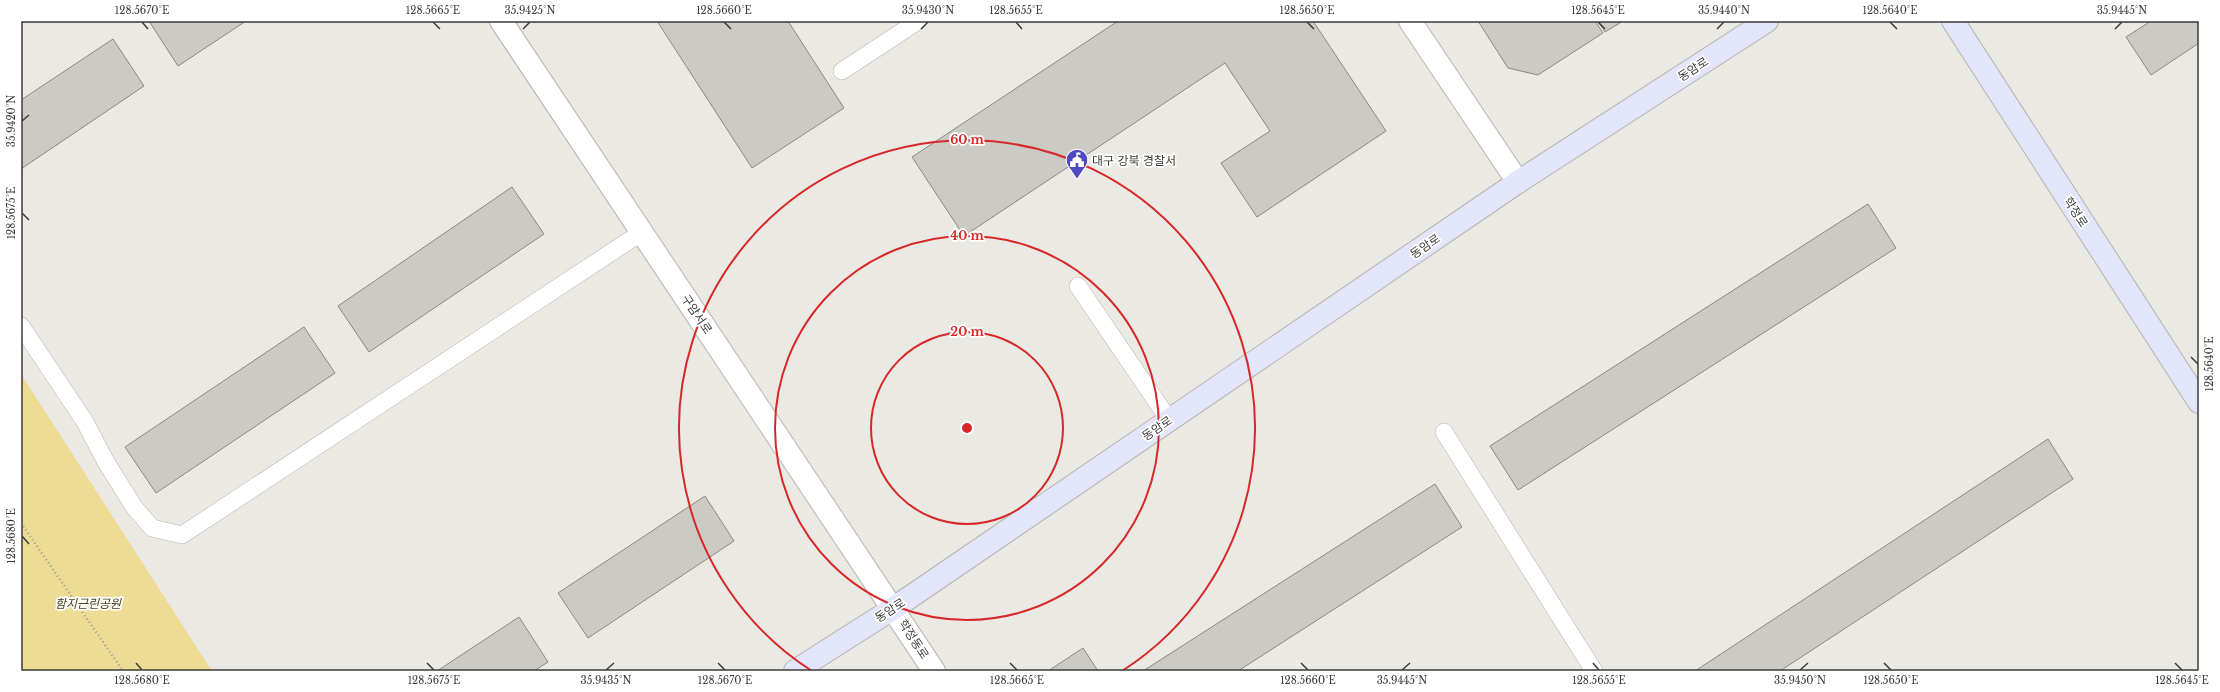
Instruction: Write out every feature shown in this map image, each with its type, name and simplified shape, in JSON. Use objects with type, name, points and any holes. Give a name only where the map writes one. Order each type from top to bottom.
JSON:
[{"type":"main road","name":"동암로","points":[[795,671],[894,608],[1518,182],[1766,21]]},
{"type":"main road","name":"학정로","points":[[1953,21],[2199,402]]},
{"type":"street","name":"구암서로","points":[[502,21],[894,608]]},
{"type":"street","points":[[1410,21],[1518,182]]},
{"type":"street","name":"학정동로","points":[[894,608],[934,671]]},
{"type":"lane","points":[[842,71],[918,21]]},
{"type":"lane","points":[[21,326],[85,422],[106,462],[134,507],[152,528],[182,535],[642,232]]},
{"type":"lane","points":[[1078,286],[1169,420]]},
{"type":"lane","points":[[1444,432],[1594,671]]},
{"type":"path","points":[[21,523],[123,671]]},
{"type":"green space","name":"함지근린공원","points":[[21,374],[212,671],[21,671]]},
{"type":"building","points":[[149,21],[246,21],[178,66]]},
{"type":"building","points":[[657,21],[788,21],[844,108],[752,168]]},
{"type":"building","points":[[1118,21],[1313,21],[1386,131],[1257,217],[1221,163],[1270,131],[1225,63],[964,236],[912,157]]},
{"type":"building","points":[[1478,21],[1595,21],[1603,33],[1538,75],[1508,68]]},
{"type":"building","points":[[1598,21],[1623,21],[1605,32]]},
{"type":"building","points":[[2151,21],[2199,21],[2199,43],[2151,75],[2126,37]]},
{"type":"building","points":[[113,39],[144,86],[21,169],[21,100]]},
{"type":"building","points":[[512,187],[544,234],[369,352],[338,306]]},
{"type":"building","points":[[1868,204],[1896,248],[1518,490],[1490,446]]},
{"type":"building","points":[[304,327],[335,373],[156,493],[125,447]]},
{"type":"building","points":[[2048,439],[2073,479],[1780,671],[1695,671]]},
{"type":"building","points":[[1435,484],[1462,527],[1238,671],[1143,671]]},
{"type":"building","points":[[705,496],[734,541],[588,638],[558,593]]},
{"type":"building","points":[[519,617],[548,662],[534,671],[437,671]]},
{"type":"building","points":[[1083,648],[1098,671],[1048,671]]},
{"type":"place","name":"대구 강북 경찰서","points":[[1077,180]]}]
